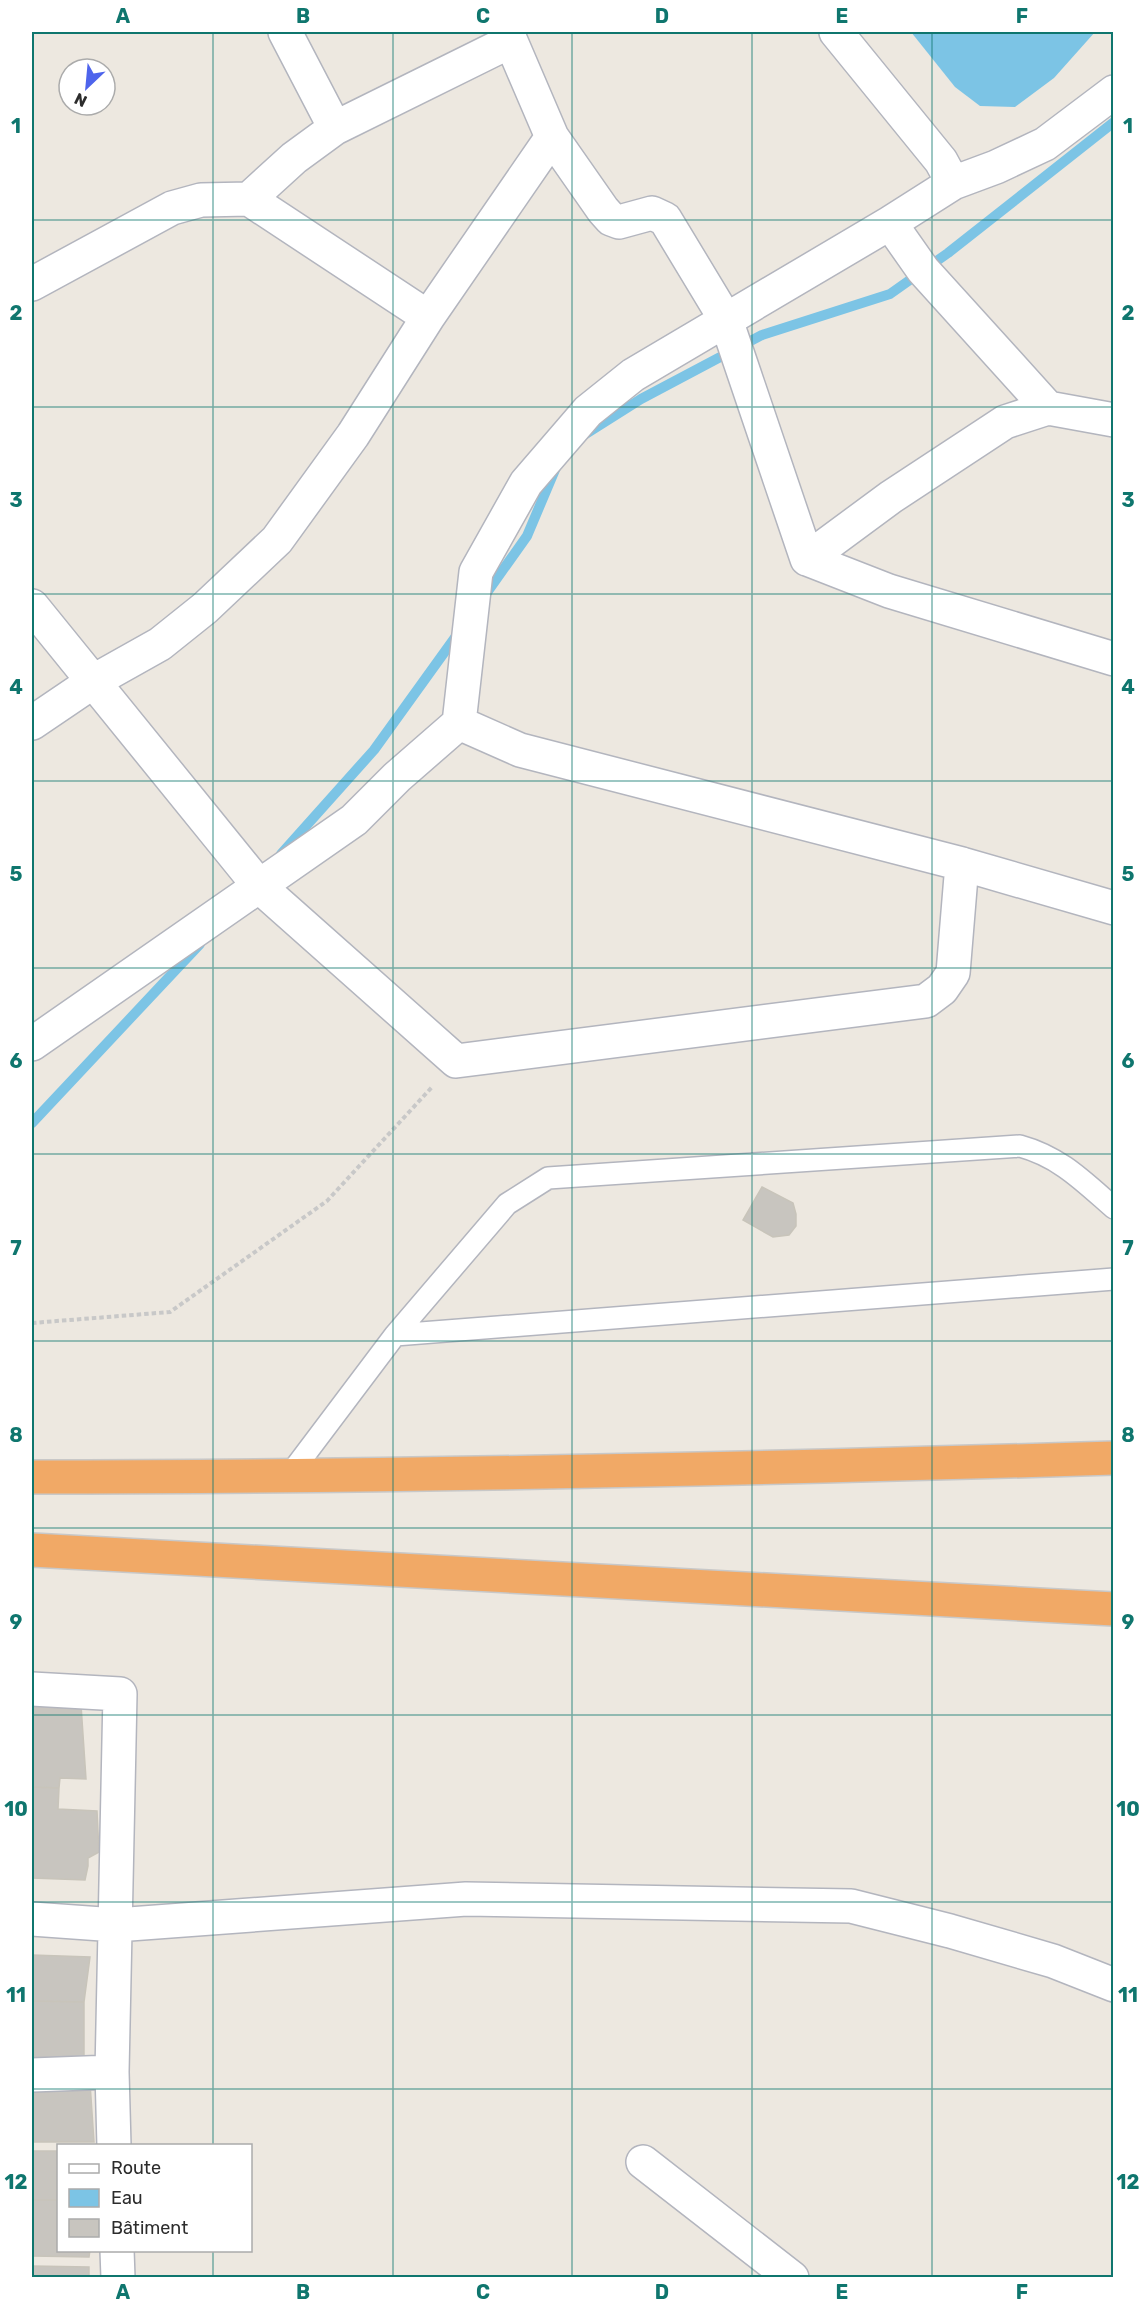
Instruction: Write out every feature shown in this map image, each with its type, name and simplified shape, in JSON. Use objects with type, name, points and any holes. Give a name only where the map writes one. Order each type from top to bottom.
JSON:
[{"type":"highway","points":[[32,1477],[288,1477],[1113,1458]]},
{"type":"highway","points":[[32,1550],[1113,1609]]},
{"type":"street","points":[[285,32],[335,128]]},
{"type":"street","points":[[837,32],[941,161],[954,183]]},
{"type":"street","points":[[249,199],[294,158],[335,128],[509,36],[552,137],[603,210],[611,219],[619,222],[652,213],[665,219],[726,320],[807,559],[889,591],[1113,659]]},
{"type":"street","points":[[32,1044],[354,820],[397,777],[459,723],[476,572],[526,483],[588,411],[633,375],[954,183],[996,167],[1045,144],[1113,92]]},
{"type":"street","points":[[32,723],[94,681],[160,644],[205,608],[277,540],[352,435],[428,317],[552,137]]},
{"type":"street","points":[[32,284],[172,208],[201,200],[249,199],[428,317]]},
{"type":"street","points":[[890,223],[923,270],[1048,408]]},
{"type":"street","points":[[807,559],[891,497],[1005,422],[1048,408],[1113,420]]},
{"type":"street","points":[[32,606],[260,887],[456,1061],[926,1000],[942,989],[953,973],[962,864]]},
{"type":"street","points":[[459,723],[520,750],[962,864],[1113,908]]},
{"type":"street","points":[[32,1689],[120,1694],[112,2072],[114,2144]]},
{"type":"street","points":[[32,1919],[116,1924],[466,1899],[851,1906],[950,1931],[1053,1961],[1113,1985]]},
{"type":"street","points":[[32,2075],[112,2072]]},
{"type":"street","points":[[643,2162],[792,2277]]},
{"type":"street","points":[[117,2252],[118,2277]]},
{"type":"lane","points":[[288,1477],[395,1335],[507,1204],[548,1178],[1020,1146],[1041,1152],[1062,1163],[1113,1208]]},
{"type":"lane","points":[[395,1335],[1113,1279]]},
{"type":"path","points":[[32,1323],[170,1312],[327,1201],[456,1061]]},
{"type":"water","points":[[911,32],[1095,32],[1054,78],[1015,107],[980,106],[955,87]]},
{"type":"building","points":[[762,1187],[793,1203],[796,1226],[789,1235],[773,1237],[743,1220]]},
{"type":"building","points":[[32,1704],[81,1705],[86,1779],[60,1778],[59,1788],[32,1787]]},
{"type":"building","points":[[32,1787],[59,1788],[58,1809],[97,1811],[99,1852],[88,1858],[85,1880],[32,1878]]},
{"type":"building","points":[[32,1955],[90,1957],[84,2002],[32,2001]]},
{"type":"building","points":[[32,2001],[84,2002],[84,2065],[32,2063]]},
{"type":"building","points":[[32,2082],[90,2083],[94,2142],[32,2142]]},
{"type":"building","points":[[32,2151],[57,2151],[57,2200],[32,2200]]},
{"type":"building","points":[[32,2200],[57,2200],[57,2252],[90,2252],[89,2257],[32,2256]]},
{"type":"building","points":[[32,2266],[89,2267],[89,2278],[32,2278]]},
{"type":"waterway","points":[[584,435],[641,399],[762,335],[890,294],[948,253],[1114,122]]},
{"type":"waterway","points":[[483,598],[527,536],[557,465]]},
{"type":"waterway","points":[[281,854],[374,750],[459,632]]},
{"type":"waterway","points":[[32,1123],[200,944]]}]
